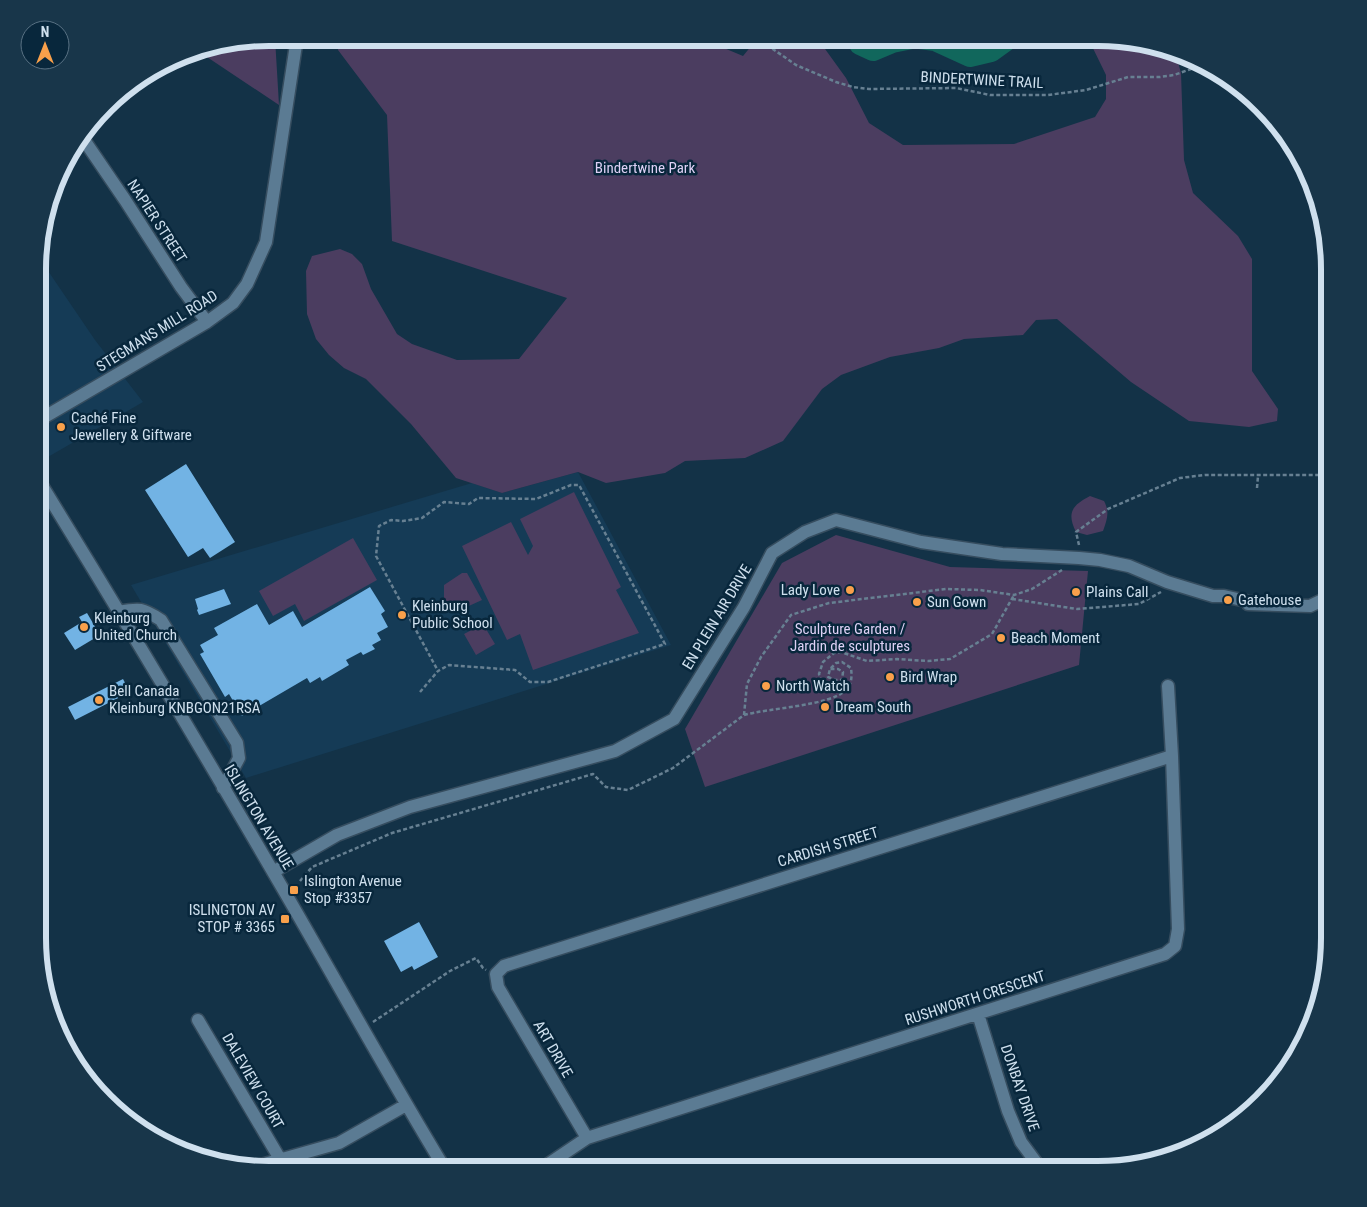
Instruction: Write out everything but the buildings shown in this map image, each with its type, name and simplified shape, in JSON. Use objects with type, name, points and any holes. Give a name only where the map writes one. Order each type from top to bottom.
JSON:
[{"type":"street","name":"STEGMANS MILL ROAD","points":[[46,416],[207,322],[233,303],[247,284],[266,242],[296,46]]},
{"type":"street","name":"NAPIER STREET","points":[[86,142],[181,287],[207,322]]},
{"type":"street","name":"ISLINGTON AVENUE","points":[[46,494],[273,872],[362,1029],[440,1161]]},
{"type":"street","name":"EN PLEIN AIR DRIVE","points":[[273,872],[337,835],[410,807],[615,751],[674,719],[744,607],[772,553],[805,532],[836,520],[921,542],[1002,554],[1079,558],[1129,566],[1213,596],[1241,599],[1255,603],[1310,606],[1321,601]]},
{"type":"street","points":[[118,612],[134,609],[144,610],[160,620],[237,743],[239,758],[223,788]]},
{"type":"street","name":"RUSHWORTH CRESCENT","points":[[553,1161],[587,1138],[1165,954],[1174,946],[1178,929],[1168,686]]},
{"type":"street","name":"CARDISH STREET","points":[[496,974],[504,966],[1172,756]]},
{"type":"street","name":"ART DRIVE","points":[[496,974],[498,987],[587,1138]]},
{"type":"street","name":"DONBAY DRIVE","points":[[978,1014],[1008,1111],[1021,1142],[1035,1161]]},
{"type":"street","name":"DALEVIEW COURT","points":[[198,1020],[280,1159]]},
{"type":"street","points":[[274,1161],[339,1143],[406,1105]]},
{"type":"path","name":"BINDERTWINE TRAIL","points":[[768,46],[796,65],[836,82],[869,89],[956,88],[990,95],[1048,95],[1086,90],[1128,77],[1174,75],[1193,67]]},
{"type":"path","points":[[744,715],[747,684],[762,657],[791,615],[829,603],[946,589],[980,590],[1014,595],[1032,589],[1079,558],[1080,550],[1076,532],[1108,509],[1180,478],[1205,475],[1321,475]]},
{"type":"path","points":[[1257,488],[1258,476]]},
{"type":"path","points":[[420,692],[438,671],[449,665],[515,670],[530,682],[548,682],[665,644],[579,485],[571,485],[536,499],[478,498],[469,504],[444,502],[422,518],[403,521],[391,520],[379,526],[376,556],[438,671]]},
{"type":"path","points":[[1012,599],[1077,609],[1139,604],[1175,584]]},
{"type":"path","points":[[830,669],[838,669],[843,672],[840,685],[833,687],[821,682],[818,674],[823,662],[834,653],[841,652],[867,660],[928,661],[950,659],[992,634],[1014,595]]},
{"type":"path","points":[[300,881],[312,867],[392,833],[556,784],[593,774],[606,787],[628,790],[673,768],[744,715],[818,702],[846,691],[850,684],[851,668],[842,662],[836,663],[830,669],[828,677],[842,680]]},
{"type":"path","points":[[362,1029],[450,971],[476,958],[483,968],[496,974]]},
{"type":"shaded area","points":[[46,268],[95,340],[143,402],[46,458]]},
{"type":"shaded area","name":"Kleinburg Public School","points":[[578,472],[671,645],[246,778],[131,585],[472,483],[502,493]]},
{"type":"green space","points":[[275,46],[279,105],[205,56],[240,48]]},
{"type":"green space","name":"Bindertwine Park","points":[[338,46],[719,46],[743,56],[751,46],[823,46],[846,78],[869,123],[903,145],[1014,144],[1095,117],[1106,99],[1106,75],[1092,46],[1127,48],[1178,61],[1181,73],[1184,160],[1193,193],[1238,236],[1252,259],[1252,371],[1278,409],[1277,421],[1249,427],[1189,421],[1131,382],[1057,319],[1036,320],[1023,335],[964,339],[939,348],[890,357],[841,375],[822,389],[783,441],[745,458],[685,461],[665,473],[606,483],[578,472],[502,493],[456,478],[411,424],[366,379],[344,368],[329,355],[316,339],[307,314],[306,271],[312,256],[340,249],[352,254],[362,264],[371,289],[397,334],[412,344],[457,360],[519,359],[567,298],[392,241],[387,115],[338,50]]},
{"type":"green space","points":[[574,492],[621,587],[616,590],[639,633],[533,670],[520,634],[507,640],[462,546],[511,522],[528,555],[533,546],[520,519]]},
{"type":"green space","points":[[1090,496],[1104,501],[1107,516],[1103,531],[1087,535],[1076,532],[1072,514],[1075,506]]},
{"type":"green space","name":"Sculpture Garden / Jardin de sculptures","points":[[836,535],[950,567],[1088,571],[1079,665],[705,787],[685,729],[782,563]]},
{"type":"green space","points":[[353,538],[377,580],[304,621],[295,604],[273,616],[259,591]]},
{"type":"green space","points":[[462,573],[467,573],[482,600],[460,610],[448,607],[444,598],[444,585]]},
{"type":"green space","points":[[483,624],[495,644],[476,655],[464,634]]},
{"type":"waterway","points":[[864,46],[873,50],[882,46]]},
{"type":"waterway","points":[[948,46],[970,56],[991,51],[998,46]]},
{"type":"place","name":"Caché Fine Jewellery & Giftware","points":[[61,427]]},
{"type":"place","name":"Lady Love","points":[[850,590]]},
{"type":"place","name":"Plains Call","points":[[1076,592]]},
{"type":"place","name":"Gatehouse","points":[[1228,600]]},
{"type":"place","name":"Sun Gown","points":[[917,602]]},
{"type":"place","name":"Kleinburg Public School","points":[[402,615]]},
{"type":"place","name":"Kleinburg United Church","points":[[84,627]]},
{"type":"place","name":"Beach Moment","points":[[1001,638]]},
{"type":"place","name":"Bird Wrap","points":[[890,677]]},
{"type":"place","name":"North Watch","points":[[766,686]]},
{"type":"place","name":"Bell Canada Kleinburg KNBGON21RSA","points":[[99,700]]},
{"type":"place","name":"Dream South","points":[[825,707]]},
{"type":"place","name":"Islington Avenue Stop #3357","points":[[294,890]]},
{"type":"place","name":"ISLINGTON AV STOP # 3365","points":[[285,919]]}]
